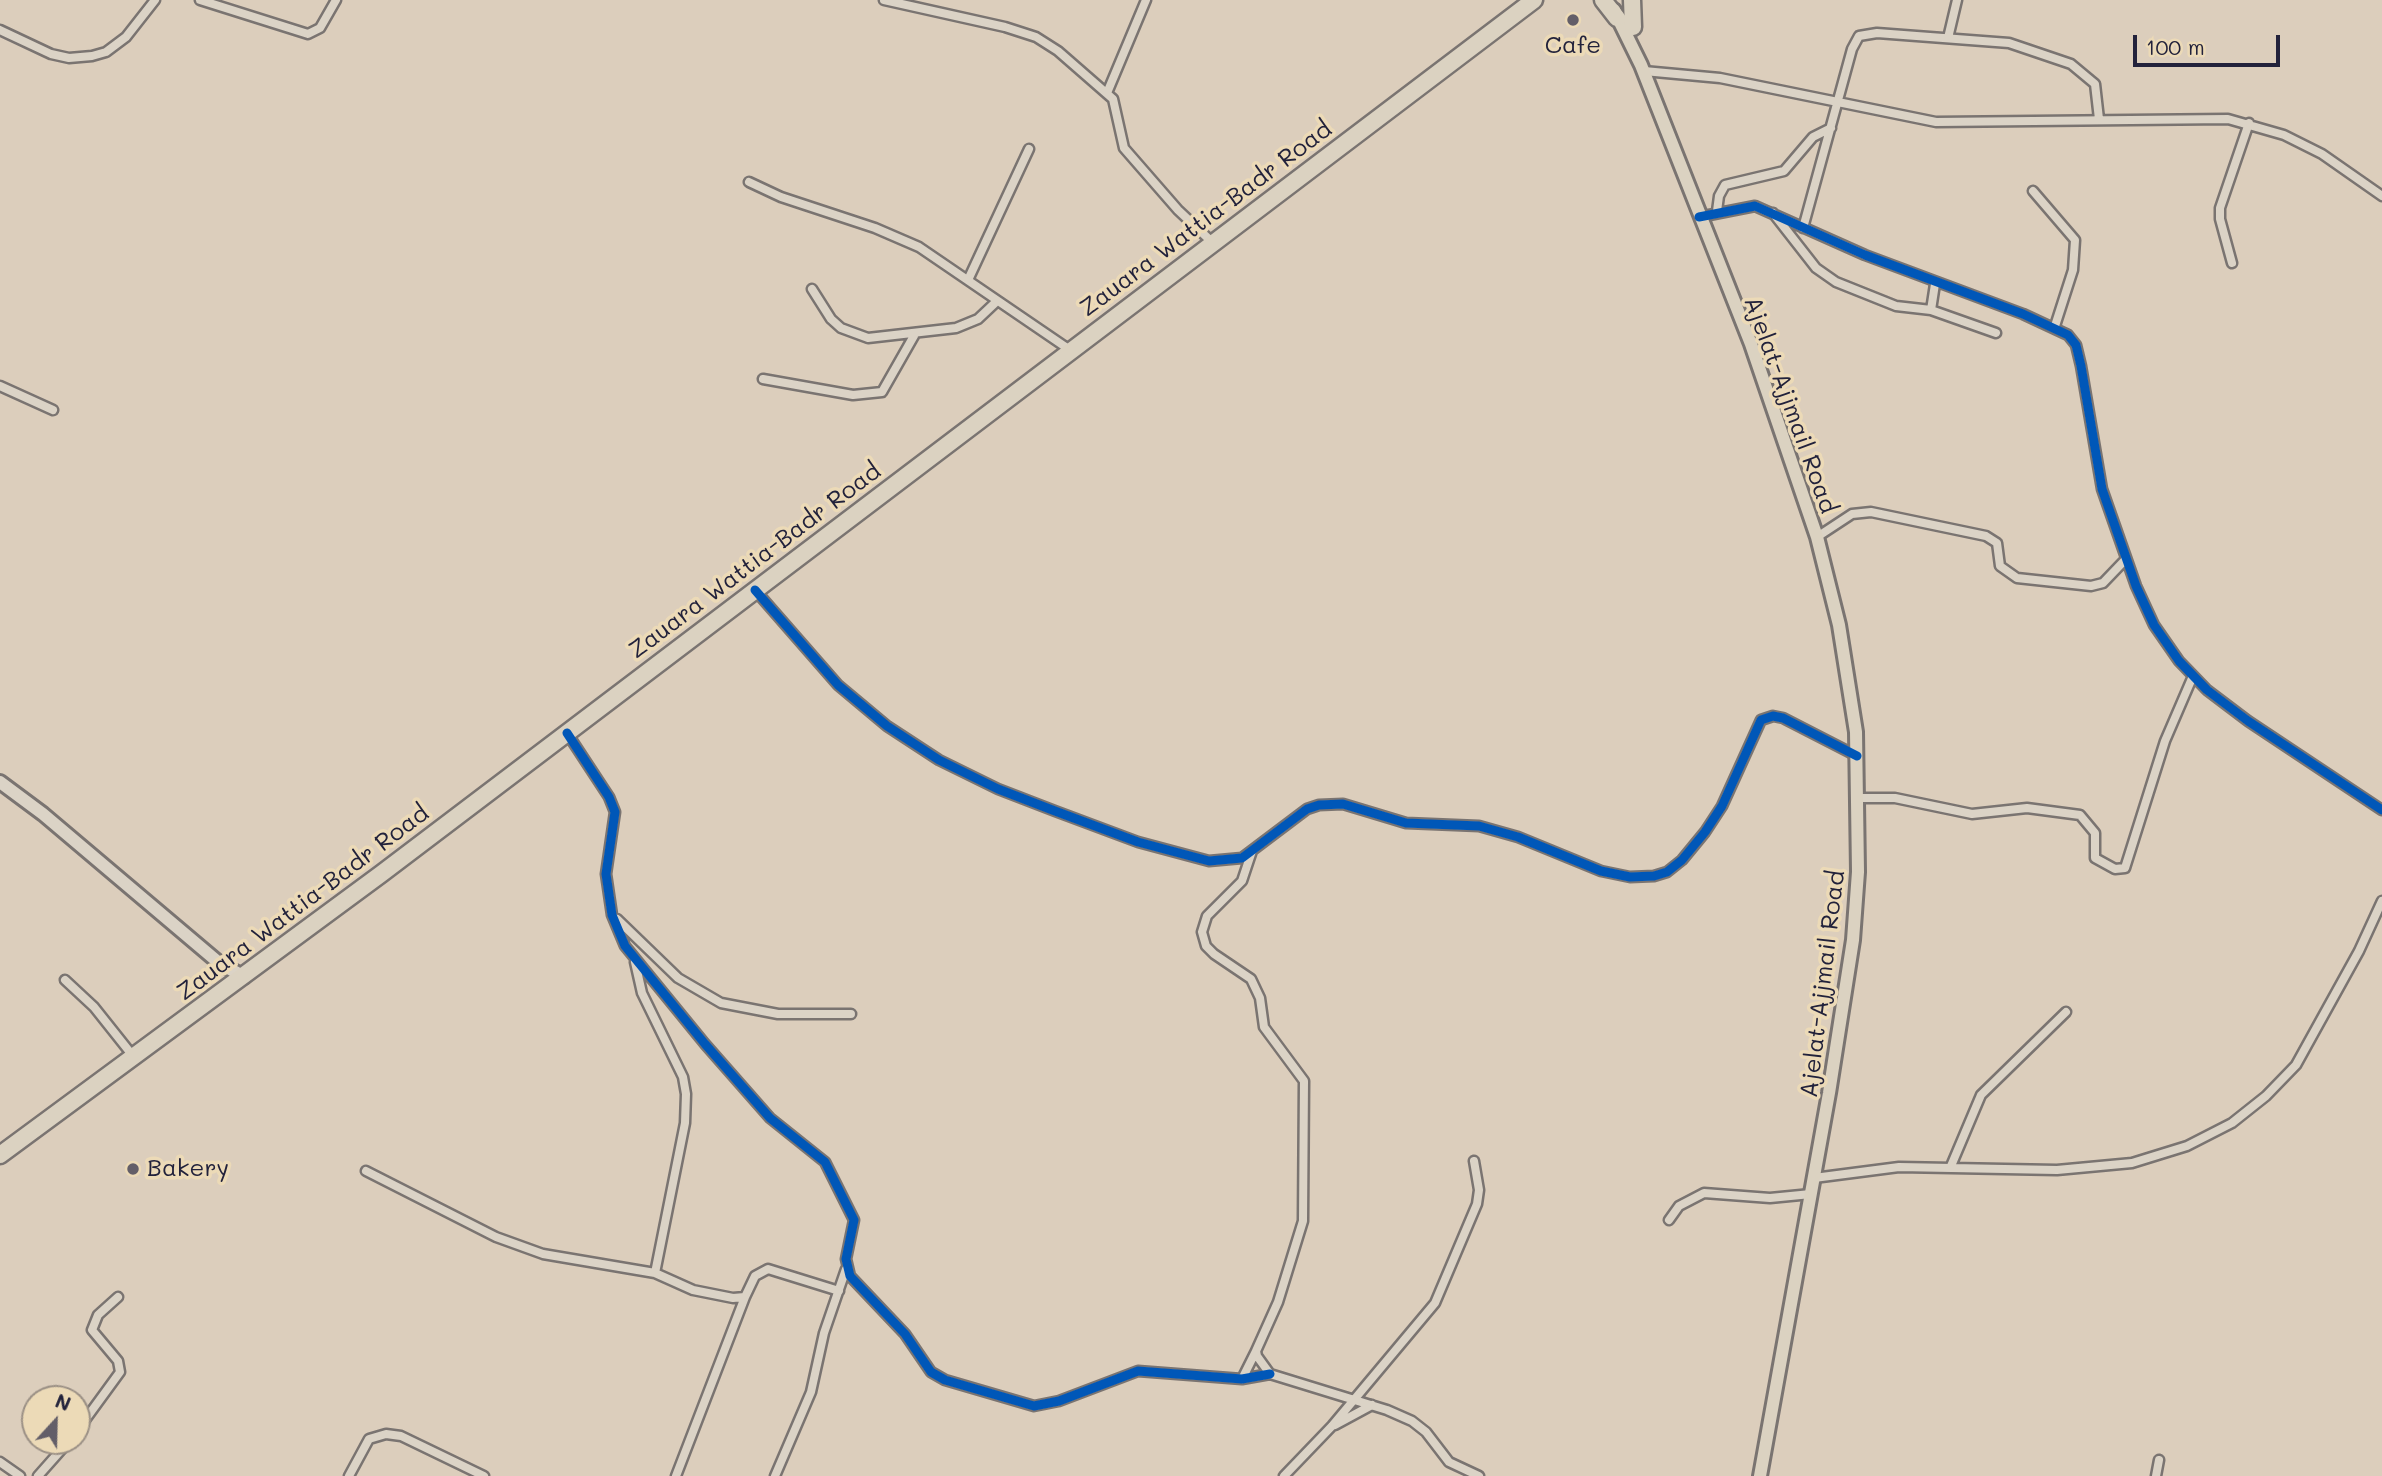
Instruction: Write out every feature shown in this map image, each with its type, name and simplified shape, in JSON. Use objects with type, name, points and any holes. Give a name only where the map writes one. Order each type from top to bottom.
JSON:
[{"type":"highway","name":"Zauara Wattia-Badr Road","points":[[0,1155],[244,977],[1534,0]]},
{"type":"highway","points":[[1603,0],[1617,18]]},
{"type":"highway","points":[[1632,0],[1633,27]]},
{"type":"main road","points":[[1611,0],[1642,68]]},
{"type":"main road","points":[[1623,0],[1633,27],[1642,68]]},
{"type":"main road","name":"Ajelat-Ajjmail Road","points":[[1642,68],[1751,344],[1817,537],[1839,625],[1857,757],[1853,940],[1814,1178],[1760,1476]]},
{"type":"street","points":[[0,30],[51,54],[69,58],[92,56],[106,52],[126,37],[155,0]]},
{"type":"street","points":[[200,0],[308,34],[320,28],[336,0]]},
{"type":"street","points":[[884,0],[1005,27],[1036,37],[1107,93],[1117,107],[1124,148],[1178,210],[1212,242]]},
{"type":"street","points":[[1107,93],[1146,0]]},
{"type":"street","points":[[1948,38],[1957,0]]},
{"type":"street","points":[[1804,228],[1852,49],[1859,36],[1877,33],[2009,43],[2071,64],[2095,84],[2099,119]]},
{"type":"street","points":[[1642,68],[1720,78],[1899,117],[1969,124],[2182,117],[2249,123],[2284,135],[2322,153],[2382,196]]},
{"type":"street","points":[[2232,263],[2220,219],[2220,208],[2249,123]]},
{"type":"street","points":[[1717,211],[1719,196],[1725,185],[1784,171],[1813,137],[1831,128]]},
{"type":"street","points":[[968,280],[1029,149]]},
{"type":"street","points":[[749,182],[781,197],[897,236],[936,257],[996,302],[1070,350]]},
{"type":"street","points":[[2033,191],[2075,240],[2073,270],[2055,326]]},
{"type":"street","points":[[1699,217],[1748,206],[1771,211],[1804,228],[1935,284],[2055,326],[2076,345],[2102,489],[2126,559],[2154,625],[2193,676],[2248,722],[2380,806]]},
{"type":"street","points":[[1771,211],[1816,268],[1836,282],[1896,306],[1931,310],[1996,333]]},
{"type":"street","points":[[1931,310],[1935,284]]},
{"type":"street","points":[[812,289],[831,319],[852,334],[882,338],[968,324],[996,302]]},
{"type":"street","points":[[763,379],[853,395],[882,392],[915,334]]},
{"type":"street","points":[[0,386],[53,410]]},
{"type":"street","points":[[1817,537],[1852,514],[1871,512],[1986,536],[1997,543],[2000,566],[2017,578],[2091,586],[2103,583],[2126,559]]},
{"type":"street","points":[[755,590],[821,667],[855,699],[915,746],[965,774],[1168,851],[1222,862],[1242,858],[1307,809],[1319,805],[1343,804],[1406,823],[1464,824],[1497,830],[1601,871],[1630,877],[1654,876],[1667,872],[1682,860],[1705,832],[1722,806],[1761,720],[1773,716],[1783,718],[1857,757]]},
{"type":"street","points":[[1858,797],[1908,799],[1972,814],[2027,808],[2080,815],[2092,826],[2095,833],[2095,858],[2115,869],[2124,868],[2165,741],[2193,676]]},
{"type":"street","points":[[567,733],[615,812],[607,874],[612,915],[634,959],[642,993],[683,1077],[686,1094],[685,1124],[655,1273]]},
{"type":"street","points":[[0,782],[147,899],[218,961],[244,977]]},
{"type":"street","points":[[1242,1380],[1278,1302],[1303,1221],[1304,1081],[1264,1027],[1259,998],[1251,979],[1214,954],[1206,946],[1202,932],[1207,916],[1242,881],[1252,851]]},
{"type":"street","points":[[1814,1178],[1899,1167],[2057,1170],[2132,1163],[2187,1146],[2232,1123],[2266,1096],[2296,1065],[2360,950],[2382,901]]},
{"type":"street","points":[[612,915],[678,978],[721,1003],[778,1014],[851,1014]]},
{"type":"street","points":[[634,959],[778,1127],[825,1162],[854,1220],[846,1269],[824,1333],[811,1392],[777,1472],[785,1476]]},
{"type":"street","points":[[65,980],[94,1007],[133,1056]]},
{"type":"street","points":[[1951,1166],[1981,1094],[2066,1012]]},
{"type":"street","points":[[1284,1476],[1332,1426],[1424,1320],[1440,1296],[1477,1204],[1479,1190],[1474,1161]]},
{"type":"street","points":[[366,1171],[522,1247],[573,1261],[655,1273],[693,1290],[745,1297]]},
{"type":"street","points":[[1668,1220],[1679,1206],[1704,1193],[1770,1198],[1811,1194]]},
{"type":"street","points":[[676,1476],[755,1276],[768,1269],[839,1291]]},
{"type":"street","points":[[846,1269],[857,1285],[905,1334],[932,1372],[945,1380],[1022,1404],[1043,1406],[1138,1371],[1242,1380],[1270,1374],[1372,1405],[1412,1422],[1426,1432],[1449,1462],[1479,1476]]},
{"type":"street","points":[[91,1412],[120,1372],[118,1361],[92,1330],[98,1315],[118,1297]]},
{"type":"street","points":[[1256,1351],[1259,1362],[1270,1374]]},
{"type":"street","points":[[1332,1426],[1372,1405]]},
{"type":"street","points":[[349,1476],[369,1439],[386,1434],[401,1436],[484,1476]]},
{"type":"street","points":[[38,1476],[57,1455]]},
{"type":"street","points":[[2156,1476],[2159,1460]]},
{"type":"street","points":[[0,1462],[20,1476]]},
{"type":"cycle path","points":[[1699,217],[1755,206],[1865,255],[2023,314],[2068,335],[2076,345],[2081,366],[2102,489],[2136,586],[2154,625],[2179,661],[2207,690],[2248,721],[2382,810]]},
{"type":"cycle path","points":[[755,590],[838,685],[887,726],[939,760],[998,789],[1055,811],[1138,842],[1209,861],[1242,858],[1307,809],[1319,805],[1343,804],[1406,823],[1479,826],[1518,837],[1601,871],[1630,877],[1654,876],[1667,872],[1682,860],[1705,832],[1722,806],[1761,720],[1773,716],[1783,718],[1857,756]]},
{"type":"cycle path","points":[[567,733],[609,797],[615,812],[606,874],[612,915],[625,946],[770,1118],[825,1162],[854,1220],[846,1259],[850,1276],[905,1334],[931,1372],[945,1380],[1034,1406],[1059,1401],[1138,1371],[1242,1379],[1270,1374]]},
{"type":"place","name":"Cafe","points":[[1573,20]]},
{"type":"place","name":"Bakery","points":[[133,1169]]}]
